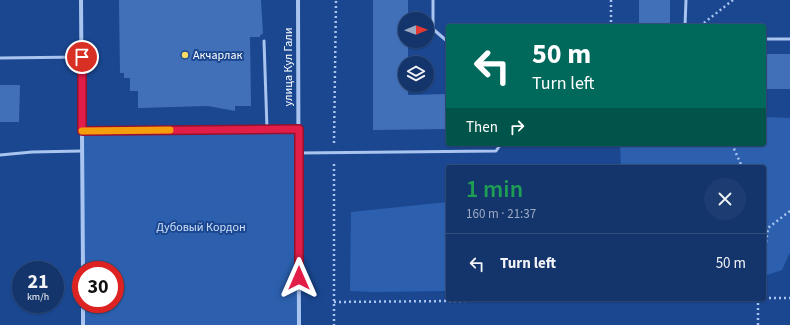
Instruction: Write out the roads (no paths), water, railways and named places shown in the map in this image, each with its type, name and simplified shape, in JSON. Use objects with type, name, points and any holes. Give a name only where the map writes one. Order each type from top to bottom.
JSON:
[{"type":"street","points":[[81,0],[83,261]]},
{"type":"street","name":"улица Кул Гали","points":[[298,0],[299,325]]},
{"type":"street","points":[[83,313],[83,325]]},
{"type":"lane","points":[[433,0],[433,29],[446,40]]},
{"type":"lane","points":[[685,24],[686,0]]},
{"type":"lane","points":[[766,39],[790,39]]},
{"type":"lane","points":[[264,41],[267,129]]},
{"type":"lane","points":[[0,58],[82,57]]},
{"type":"lane","points":[[82,131],[299,129]]},
{"type":"lane","points":[[299,153],[496,151],[500,146]]},
{"type":"lane","points":[[0,155],[32,152],[82,151]]},
{"type":"place","name":"Акчарлак","points":[[185,55]]},
{"type":"park label","name":"Дубовый Кордон","points":[[201,227]]}]
